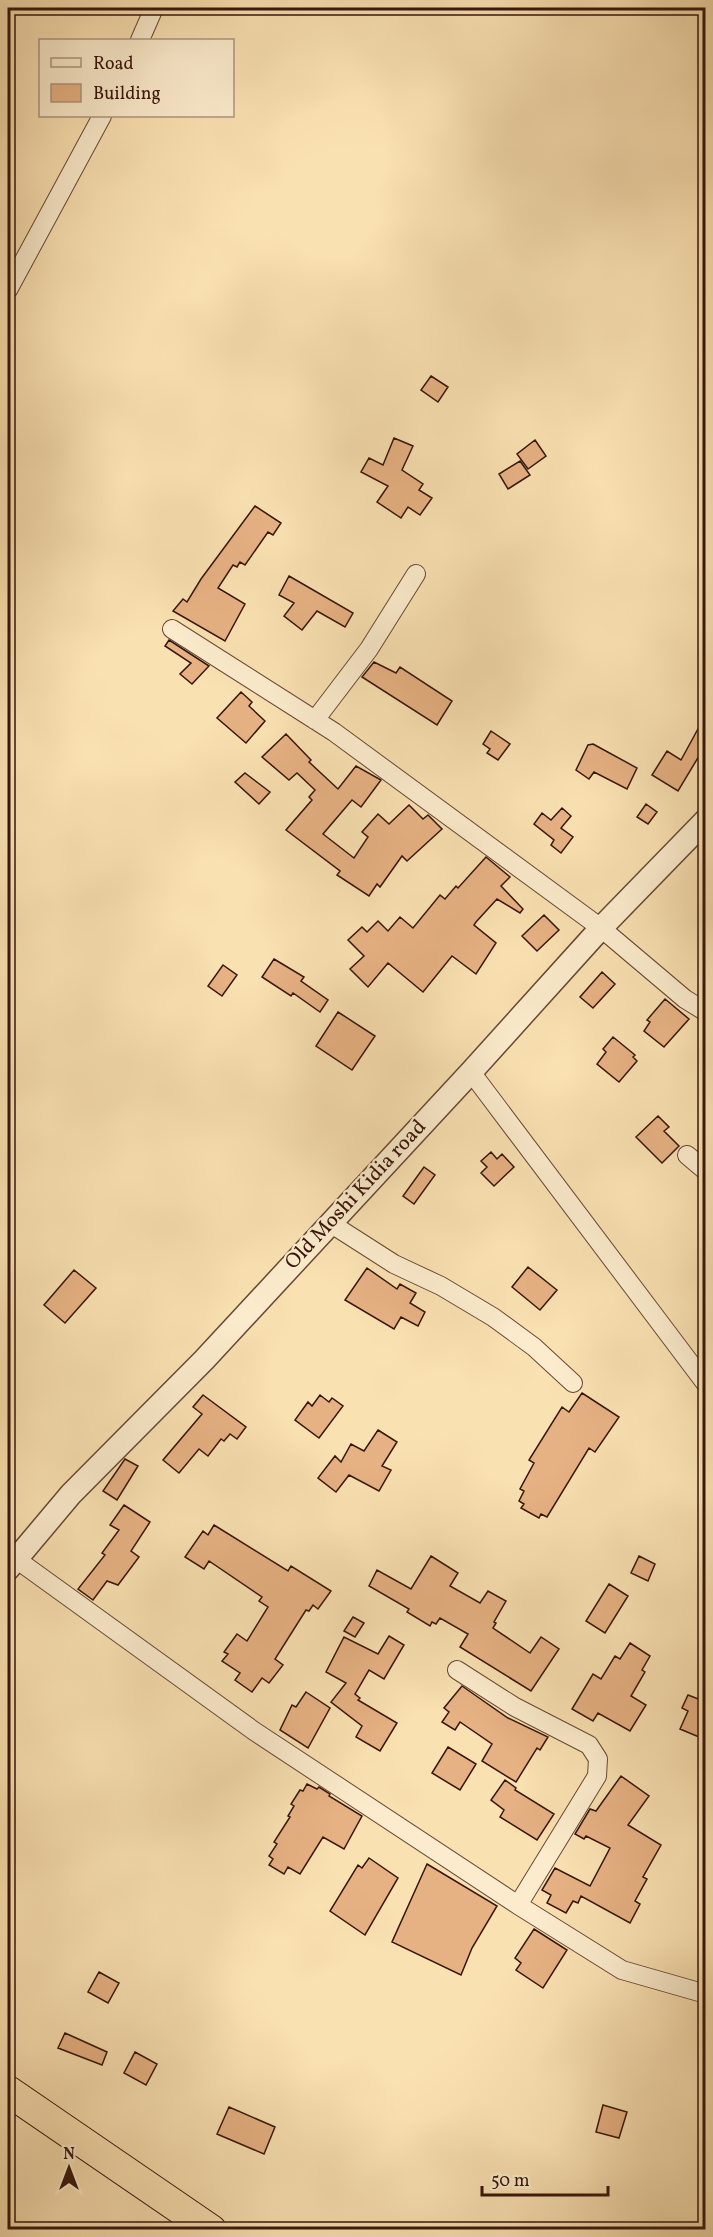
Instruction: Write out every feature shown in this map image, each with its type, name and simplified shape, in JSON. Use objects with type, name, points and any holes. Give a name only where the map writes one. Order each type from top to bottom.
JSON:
[{"type":"highway","points":[[8,2091],[210,2229]]},
{"type":"street","points":[[140,39],[154,8]]},
{"type":"street","points":[[8,290],[101,117]]},
{"type":"street","points":[[315,720],[369,649],[416,574]]},
{"type":"street","points":[[172,629],[315,720],[601,928],[686,999],[705,1012]]},
{"type":"street","name":"Old Moshi Kidia road","points":[[12,1564],[70,1494],[204,1360],[601,928],[705,820]]},
{"type":"street","points":[[471,1072],[705,1384]]},
{"type":"street","points":[[687,1155],[705,1171]]},
{"type":"street","points":[[330,1223],[394,1264],[441,1286],[493,1317],[534,1347],[573,1383]]},
{"type":"street","points":[[12,1564],[254,1731],[518,1905],[622,1970],[705,1994]]},
{"type":"street","points":[[458,1670],[515,1707],[589,1746],[598,1760],[597,1776],[518,1905]]},
{"type":"building","points":[[431,376],[448,387],[438,402],[421,390]]},
{"type":"building","points":[[394,438],[413,446],[402,470],[423,484],[419,490],[432,498],[420,515],[408,507],[401,518],[377,502],[388,486],[361,472],[369,458],[383,465]]},
{"type":"building","points":[[535,440],[546,456],[528,469],[517,454]]},
{"type":"building","points":[[520,461],[530,475],[508,489],[499,474]]},
{"type":"building","points":[[255,506],[281,523],[273,535],[268,532],[245,565],[240,562],[237,567],[233,565],[218,588],[245,604],[225,641],[173,611],[183,599],[187,602],[201,579]]},
{"type":"building","points":[[289,576],[353,613],[345,627],[317,611],[302,630],[284,616],[294,603],[279,595]]},
{"type":"building","points":[[169,640],[209,666],[192,684],[180,674],[191,663],[165,646]]},
{"type":"building","points":[[374,662],[396,673],[400,667],[452,701],[437,725],[362,677]]},
{"type":"building","points":[[241,692],[252,702],[249,706],[265,721],[246,743],[217,718]]},
{"type":"building","points":[[705,716],[705,746],[678,791],[652,775],[667,751],[681,760]]},
{"type":"building","points":[[491,731],[510,744],[498,760],[487,753],[490,749],[483,744]]},
{"type":"building","points":[[286,734],[311,760],[309,762],[338,789],[356,766],[381,780],[361,807],[352,800],[323,834],[354,858],[368,837],[362,832],[378,814],[389,824],[409,805],[423,819],[428,815],[442,829],[407,861],[402,856],[380,887],[377,884],[369,896],[337,875],[340,871],[286,830],[312,800],[309,797],[315,790],[297,773],[289,780],[262,757]]},
{"type":"building","points":[[593,744],[637,768],[627,789],[594,772],[589,779],[576,770],[588,745]]},
{"type":"building","points":[[245,773],[270,792],[259,804],[235,782]]},
{"type":"building","points":[[646,804],[657,812],[648,824],[637,817]]},
{"type":"building","points":[[562,808],[571,816],[561,828],[573,837],[561,853],[551,845],[554,840],[534,824],[542,813],[551,820]]},
{"type":"building","points":[[486,857],[510,877],[501,886],[523,909],[520,913],[497,899],[476,922],[474,925],[496,943],[476,974],[452,956],[423,992],[388,963],[368,987],[350,969],[364,956],[348,940],[362,927],[367,932],[378,921],[388,931],[400,917],[413,928],[440,895],[445,899]]},
{"type":"building","points":[[544,915],[559,930],[537,951],[522,936]]},
{"type":"building","points":[[274,959],[304,977],[301,981],[328,1000],[320,1012],[293,993],[291,996],[262,977]]},
{"type":"building","points":[[223,965],[237,975],[222,996],[208,986]]},
{"type":"building","points":[[602,972],[615,984],[593,1008],[580,997]]},
{"type":"building","points":[[665,999],[689,1019],[664,1047],[644,1031],[650,1022],[647,1020]]},
{"type":"building","points":[[338,1012],[375,1036],[352,1070],[316,1046]]},
{"type":"building","points":[[613,1037],[635,1055],[633,1057],[637,1061],[619,1082],[597,1064],[606,1052],[603,1049]]},
{"type":"building","points":[[658,1116],[669,1127],[664,1131],[679,1146],[662,1163],[636,1137]]},
{"type":"building","points":[[491,1152],[497,1159],[502,1154],[514,1167],[494,1186],[481,1173],[487,1167],[481,1161]]},
{"type":"building","points":[[424,1167],[435,1175],[414,1204],[403,1196]]},
{"type":"building","points":[[528,1267],[557,1290],[540,1310],[512,1287]]},
{"type":"building","points":[[367,1268],[397,1289],[400,1284],[416,1293],[410,1303],[425,1312],[418,1326],[401,1317],[394,1329],[345,1300]]},
{"type":"building","points":[[74,1270],[96,1288],[65,1323],[44,1305]]},
{"type":"building","points":[[582,1393],[619,1417],[595,1452],[589,1448],[547,1517],[541,1514],[539,1518],[521,1508],[524,1504],[519,1501],[524,1491],[520,1489],[534,1463],[529,1460],[562,1407],[569,1412]]},
{"type":"building","points":[[203,1395],[246,1427],[237,1439],[230,1434],[224,1441],[221,1439],[208,1456],[199,1449],[179,1473],[163,1460],[202,1414],[193,1407]]},
{"type":"building","points":[[320,1395],[329,1402],[332,1398],[343,1406],[319,1438],[295,1420],[308,1402],[312,1406]]},
{"type":"building","points":[[378,1430],[397,1442],[382,1466],[391,1470],[379,1491],[349,1475],[336,1492],[318,1478],[335,1456],[341,1462],[351,1444],[364,1451]]},
{"type":"building","points":[[125,1459],[138,1466],[117,1500],[103,1491]]},
{"type":"building","points":[[124,1505],[150,1522],[131,1551],[139,1557],[118,1585],[107,1581],[93,1600],[78,1589],[105,1555],[102,1553],[119,1530],[110,1525]]},
{"type":"building","points":[[214,1525],[288,1571],[291,1566],[331,1591],[318,1609],[313,1605],[309,1611],[306,1610],[275,1659],[283,1665],[269,1683],[262,1678],[252,1692],[235,1680],[240,1673],[222,1661],[228,1654],[224,1652],[237,1634],[247,1641],[268,1607],[259,1601],[262,1597],[209,1561],[204,1569],[185,1557],[203,1531],[208,1535]]},
{"type":"building","points":[[431,1556],[458,1573],[450,1586],[480,1603],[488,1591],[506,1601],[493,1628],[530,1653],[541,1637],[559,1649],[531,1691],[460,1647],[468,1634],[440,1618],[436,1624],[432,1622],[430,1626],[407,1612],[409,1609],[369,1586],[377,1570],[411,1589]]},
{"type":"building","points":[[639,1556],[655,1564],[648,1581],[631,1573]]},
{"type":"building","points":[[609,1584],[628,1596],[605,1633],[586,1621]]},
{"type":"building","points":[[353,1617],[364,1623],[355,1637],[344,1631]]},
{"type":"building","points":[[389,1636],[404,1645],[384,1679],[369,1670],[355,1694],[360,1698],[358,1700],[397,1723],[380,1751],[356,1737],[362,1726],[331,1702],[346,1683],[326,1672],[344,1637],[378,1654]]},
{"type":"building","points":[[630,1643],[650,1656],[642,1670],[645,1672],[631,1696],[646,1705],[630,1731],[598,1713],[593,1721],[572,1709],[593,1674],[601,1679],[615,1656],[620,1659]]},
{"type":"building","points":[[462,1686],[508,1718],[548,1737],[540,1750],[537,1748],[516,1782],[482,1761],[492,1744],[460,1722],[455,1730],[442,1722],[449,1712],[444,1708]]},
{"type":"building","points":[[306,1692],[330,1708],[308,1748],[280,1730],[292,1705],[296,1707]]},
{"type":"building","points":[[688,1695],[701,1700],[699,1706],[705,1709],[705,1722],[699,1737],[680,1729],[688,1711],[682,1708]]},
{"type":"building","points":[[448,1747],[476,1764],[460,1790],[432,1773]]},
{"type":"building","points":[[621,1776],[649,1796],[628,1825],[661,1845],[643,1877],[647,1879],[635,1901],[640,1904],[630,1923],[581,1896],[578,1903],[573,1901],[566,1913],[547,1903],[551,1895],[542,1890],[555,1868],[590,1886],[610,1848],[586,1836],[584,1839],[575,1834],[590,1809],[596,1811]]},
{"type":"building","points":[[505,1780],[516,1788],[515,1790],[554,1814],[537,1840],[500,1817],[504,1810],[491,1800]]},
{"type":"building","points":[[307,1784],[317,1789],[319,1787],[330,1794],[329,1796],[362,1816],[344,1849],[323,1837],[300,1874],[288,1867],[284,1874],[269,1865],[273,1859],[269,1856],[277,1844],[274,1842],[290,1817],[288,1816],[294,1806],[291,1804]]},
{"type":"building","points":[[369,1858],[398,1878],[365,1935],[330,1911],[358,1865],[362,1868]]},
{"type":"building","points":[[427,1864],[497,1906],[472,1948],[461,1975],[392,1942]]},
{"type":"building","points":[[534,1929],[567,1950],[543,1988],[516,1970],[521,1963],[515,1958]]},
{"type":"building","points":[[99,1972],[119,1983],[108,2003],[88,1992]]},
{"type":"building","points":[[65,2033],[107,2052],[102,2065],[58,2048]]},
{"type":"building","points":[[135,2052],[157,2064],[146,2085],[124,2073]]},
{"type":"building","points":[[603,2105],[627,2112],[619,2138],[596,2132]]},
{"type":"building","points":[[229,2107],[275,2127],[264,2154],[217,2134]]}]
